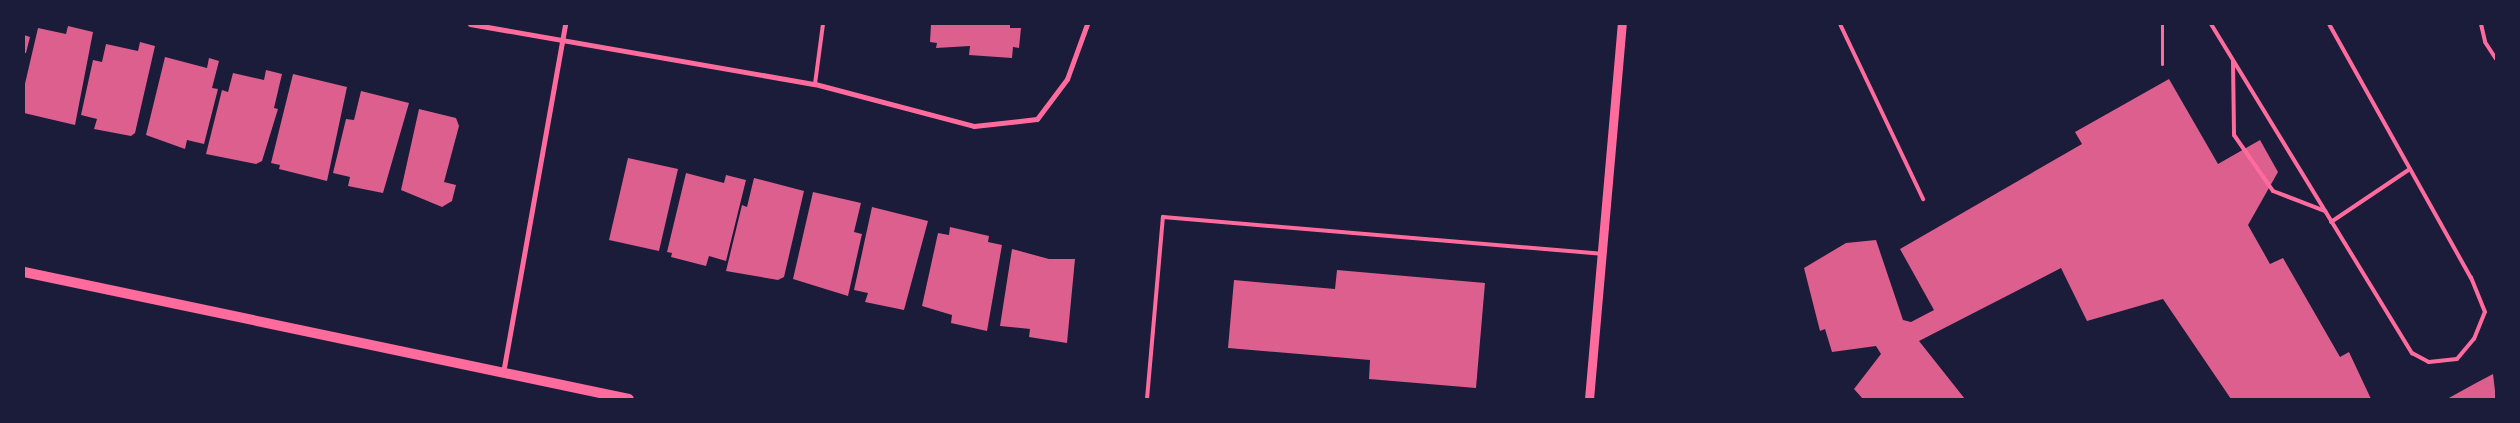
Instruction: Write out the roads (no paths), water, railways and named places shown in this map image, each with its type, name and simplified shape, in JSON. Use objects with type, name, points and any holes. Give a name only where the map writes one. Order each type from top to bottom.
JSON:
[{"type":"main road","points":[[24,272],[628,399]]},
{"type":"street","points":[[470,24],[563,42],[815,84],[974,126],[1037,119],[1067,79],[1087,24]]},
{"type":"street","points":[[503,374],[565,24]]},
{"type":"street","points":[[1589,399],[1604,255],[1622,24]]},
{"type":"lane","points":[[815,84],[822,24]]},
{"type":"lane","points":[[1840,24],[1923,199]]},
{"type":"lane","points":[[2211,24],[2412,353],[2429,362],[2457,359],[2474,339],[2484,312],[2410,169],[2330,24]]},
{"type":"lane","points":[[2481,24],[2485,42],[2496,59]]},
{"type":"lane","points":[[2232,59],[2234,135],[2273,191],[2325,211]]},
{"type":"lane","points":[[2331,222],[2410,169]]},
{"type":"lane","points":[[1147,399],[1163,216],[1604,255]]}]
